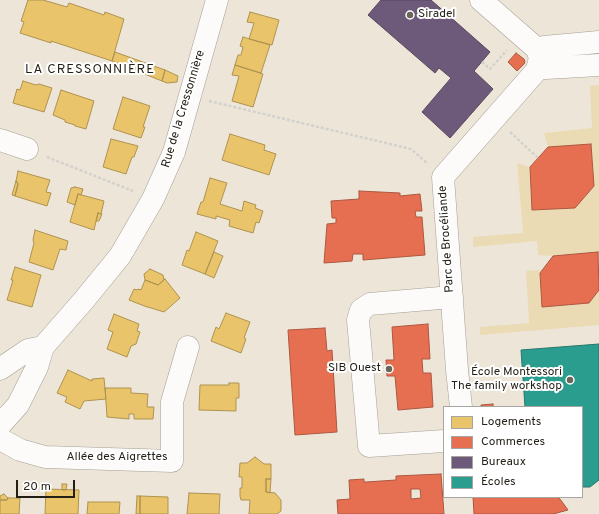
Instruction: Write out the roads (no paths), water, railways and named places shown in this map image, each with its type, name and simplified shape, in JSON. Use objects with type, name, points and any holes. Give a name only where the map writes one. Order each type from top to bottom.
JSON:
[{"type":"street","name":"Rue de la Cressonnière","points":[[0,426],[18,405],[38,367],[43,347],[120,256],[153,199],[174,152],[217,0]]},
{"type":"street","points":[[481,0],[537,49],[546,68],[599,64]]},
{"type":"street","name":"Parc de Brocéliande","points":[[461,406],[443,176],[537,70],[544,47],[599,42]]},
{"type":"street","points":[[0,140],[28,149]]},
{"type":"street","points":[[443,441],[368,446],[358,320],[361,310],[370,304],[452,297]]},
{"type":"street","points":[[0,369],[28,350],[43,347]]},
{"type":"street","name":"Allée des Aigrettes","points":[[0,426],[20,450],[45,457],[172,461],[172,402],[188,348]]},
{"type":"place","name":"Siradel","points":[[410,15]]},
{"type":"place","name":"SIB Ouest","points":[[389,369]]},
{"type":"place","name":"École Montessori The family workshop","points":[[570,380]]},
{"type":"district","name":"LA CRESSONNIÈRE","points":[[90,70]]}]
